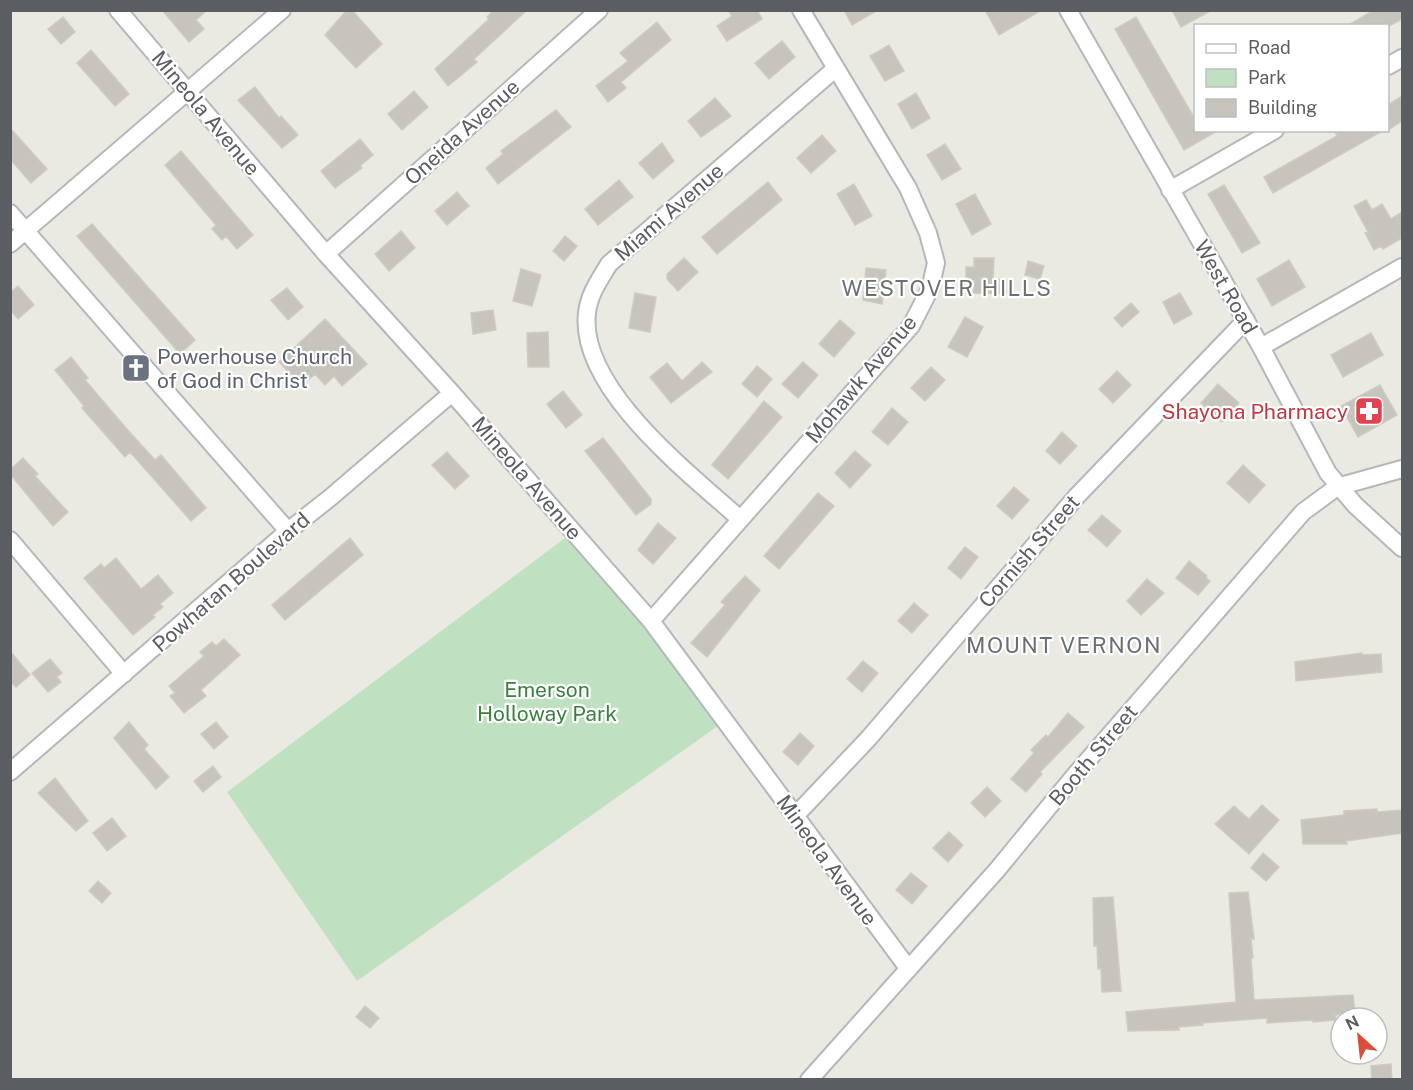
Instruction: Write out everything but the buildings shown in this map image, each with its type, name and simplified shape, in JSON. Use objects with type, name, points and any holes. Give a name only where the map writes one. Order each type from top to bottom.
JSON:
[{"type":"street","name":"Mineola Avenue","points":[[118,10],[326,254],[452,393],[651,621],[908,968]]},
{"type":"street","points":[[10,244],[282,10]]},
{"type":"street","name":"Oneida Avenue","points":[[326,254],[599,10]]},
{"type":"street","name":"Mohawk Avenue","points":[[651,621],[911,326],[930,289],[936,263],[928,233],[908,188],[801,10]]},
{"type":"street","name":"West Road","points":[[1073,12],[1170,190],[1261,347],[1319,459],[1337,487],[1402,548]]},
{"type":"street","name":"Miami Avenue","points":[[740,519],[650,438],[624,405],[593,357],[586,314],[592,293],[609,264],[835,69]]},
{"type":"street","points":[[1170,190],[1272,132]]},
{"type":"street","points":[[10,213],[288,531]]},
{"type":"street","points":[[1261,347],[1402,267]]},
{"type":"street","name":"Cornish Street","points":[[795,816],[868,739],[1076,497],[1246,320]]},
{"type":"street","name":"Powhatan Boulevard","points":[[10,772],[288,531],[332,497],[452,393]]},
{"type":"street","name":"Booth Street","points":[[809,1080],[997,870],[1075,775],[1303,512],[1337,487],[1402,469]]},
{"type":"street","points":[[10,540],[124,674]]},
{"type":"green space","name":"Emerson Holloway Park","points":[[573,532],[725,721],[357,981],[227,792]]},
{"type":"place","name":"Powerhouse Church of God in Christ","points":[[136,368]]},
{"type":"place","name":"Shayona Pharmacy","points":[[1369,411]]},
{"type":"district","name":"WESTOVER HILLS","points":[[947,288]]},
{"type":"district","name":"MOUNT VERNON","points":[[1064,645]]}]
